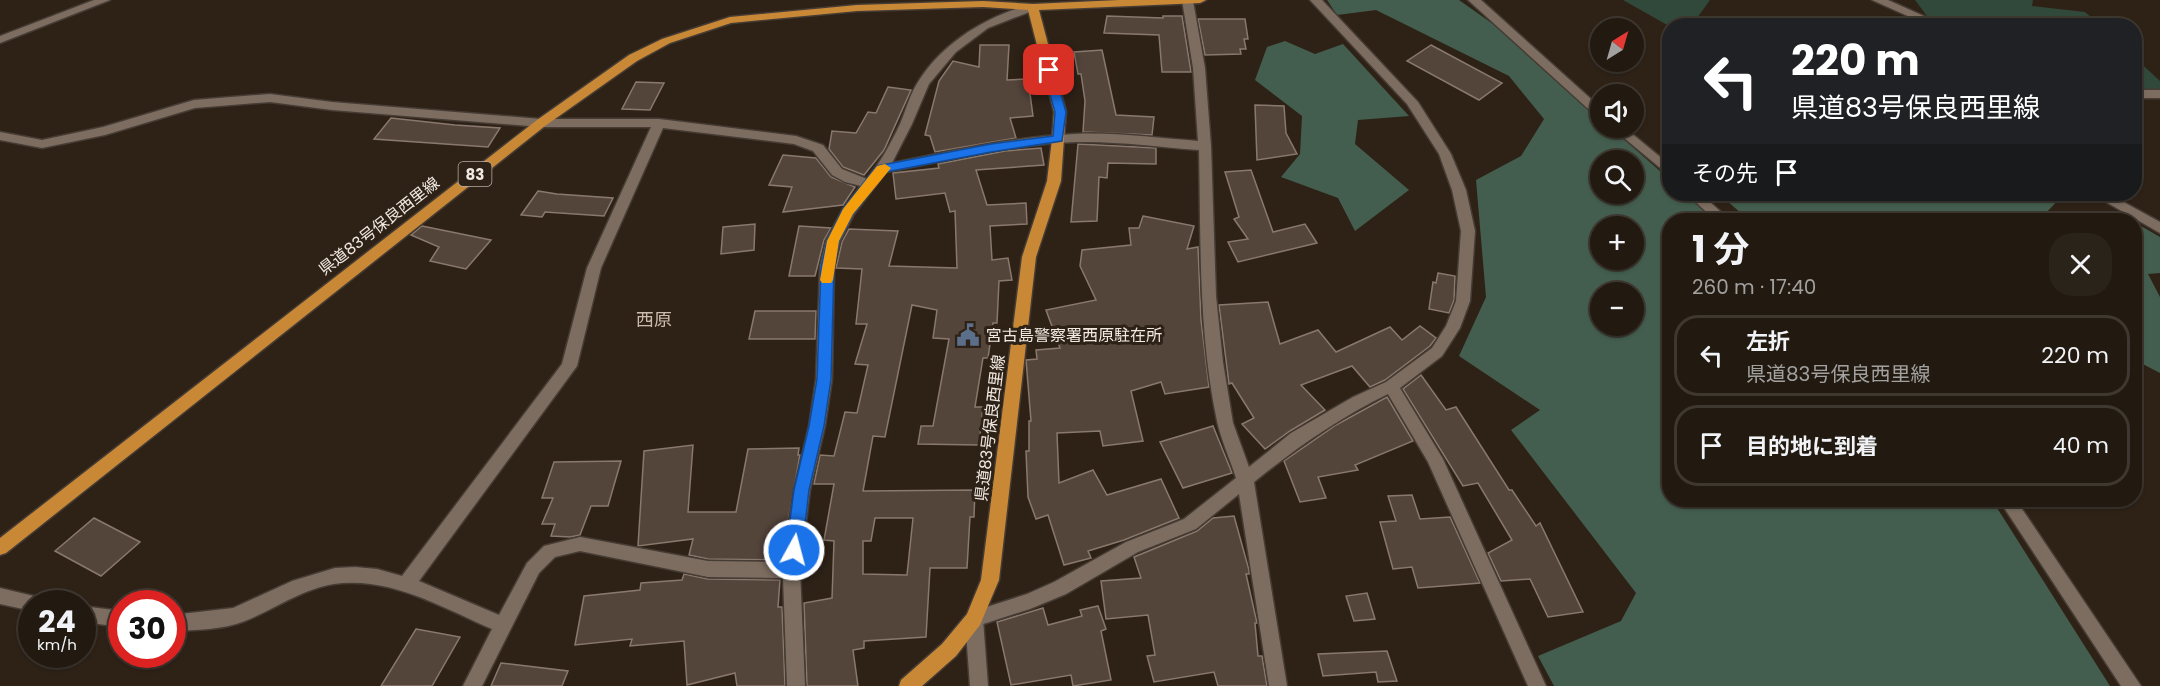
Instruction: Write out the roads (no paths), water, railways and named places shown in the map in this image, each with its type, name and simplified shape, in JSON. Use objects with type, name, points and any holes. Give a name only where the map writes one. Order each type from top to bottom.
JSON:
[{"type":"main road","name":"県道83号保良西里線","points":[[0,548],[542,123],[633,58],[666,41],[730,20],[857,8],[1200,0]]},
{"type":"main road","name":"県道83号保良西里線","points":[[908,686],[949,650],[974,619],[990,580],[1029,258],[1054,181],[1060,112],[1031,4]]},
{"type":"street","points":[[0,40],[104,0]]},
{"type":"street","points":[[979,686],[974,619],[1030,601],[1059,588],[1132,547],[1190,525],[1297,438],[1359,401],[1391,386],[1437,352],[1453,328],[1463,301],[1468,231],[1459,190],[1445,154],[1412,102],[1316,0]]},
{"type":"street","points":[[1474,0],[1590,103]]},
{"type":"street","points":[[1878,0],[1922,18]]},
{"type":"street","points":[[1187,1],[1199,68],[1205,146],[1209,296],[1215,362],[1225,423],[1245,480],[1278,686]]},
{"type":"street","points":[[796,686],[792,570],[802,490],[817,426],[824,379],[827,267],[833,241],[848,212],[882,169],[906,124],[923,83],[952,50],[984,26],[1031,4]]},
{"type":"street","points":[[2142,94],[2160,94]]},
{"type":"street","points":[[0,136],[42,144],[105,131],[194,104],[270,98],[332,106],[542,123],[659,123],[796,140],[818,148],[837,172],[850,179],[869,184]]},
{"type":"street","points":[[406,585],[569,366],[594,268],[659,123]]},
{"type":"street","points":[[1630,138],[1662,165]]},
{"type":"street","points":[[882,169],[991,148],[1058,139],[1100,139],[1205,146]]},
{"type":"street","points":[[1701,201],[1715,213]]},
{"type":"street","points":[[2112,201],[2133,213]]},
{"type":"street","points":[[2142,218],[2160,228]]},
{"type":"street","points":[[1391,386],[1435,459],[1537,686]]},
{"type":"street","points":[[2012,507],[2132,686]]},
{"type":"street","points":[[472,686],[533,568],[550,551],[580,544],[708,569],[792,570]]},
{"type":"street","points":[[186,623],[239,615],[334,576],[363,574],[406,585],[505,626]]},
{"type":"street","points":[[0,596],[18,600]]},
{"type":"place","name":"宮古島警察署西原駐在所","points":[[968,335]]},
{"type":"district","name":"西原","points":[[654,319]]}]
